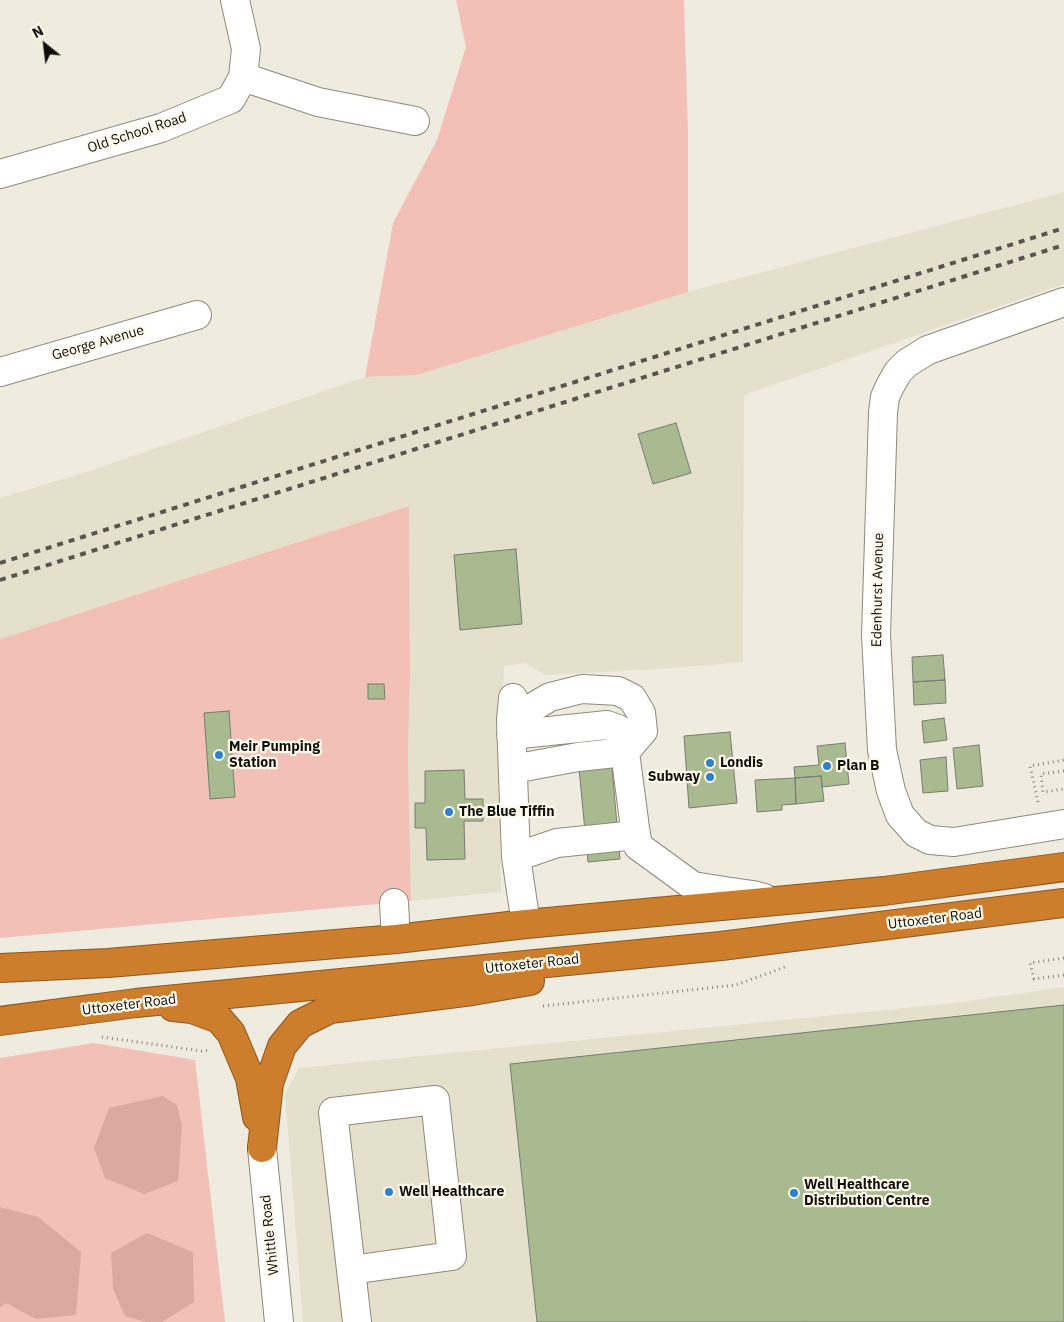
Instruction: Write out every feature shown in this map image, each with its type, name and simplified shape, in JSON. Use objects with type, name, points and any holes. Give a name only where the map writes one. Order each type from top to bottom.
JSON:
[{"type":"highway","points":[[0,968],[108,963],[396,939],[526,924],[884,891],[1064,867]]},
{"type":"highway","name":"Uttoxeter Road","points":[[0,1021],[136,1003],[721,946],[1064,903]]},
{"type":"highway","points":[[262,1148],[269,1083],[282,1046],[300,1024],[330,1009],[472,992],[721,946]]},
{"type":"highway","points":[[0,981],[108,963]]},
{"type":"highway","points":[[136,1003],[192,1009],[219,1019],[231,1033],[250,1078],[262,1148]]},
{"type":"street","name":"Old School Road","points":[[0,174],[161,128],[231,98],[243,77],[246,49],[235,0]]},
{"type":"street","points":[[243,77],[318,102],[414,121]]},
{"type":"street","name":"Edenhurst Avenue","points":[[1053,826],[954,842],[930,840],[916,833],[900,815],[891,791],[882,750],[876,635],[882,421],[885,397],[890,386],[898,372],[907,363],[928,350],[1063,307]]},
{"type":"street","name":"George Avenue","points":[[0,372],[197,315]]},
{"type":"street","points":[[512,717],[550,697],[582,689],[618,691],[632,698],[641,713],[642,731],[625,752],[578,757],[513,769]]},
{"type":"street","points":[[512,717],[607,725],[618,729],[625,752],[638,846],[693,886],[753,895],[775,901]]},
{"type":"street","points":[[512,717],[516,857],[526,924]]},
{"type":"street","points":[[516,857],[557,843],[636,835]]},
{"type":"street","points":[[394,903],[396,939]]},
{"type":"street","points":[[351,1270],[452,1256],[435,1100],[333,1112],[351,1270],[357,1322]]},
{"type":"street","name":"Whittle Road","points":[[262,1148],[279,1322]]},
{"type":"path","points":[[1053,826],[1030,766],[1064,760]]},
{"type":"path","points":[[1064,771],[1041,774],[1043,792],[1064,789]]},
{"type":"path","points":[[1064,958],[1030,963],[1034,979],[1064,975]]},
{"type":"shaded area","points":[[456,0],[684,0],[688,132],[688,292],[417,375],[365,377],[393,223],[437,140],[466,47]]},
{"type":"shaded area","points":[[1064,192],[1064,284],[744,395],[743,662],[660,669],[545,675],[525,663],[504,666],[499,786],[501,892],[411,901],[408,755],[410,676],[409,506],[0,639],[0,498],[83,473],[365,377],[417,375],[688,292]]},
{"type":"shaded area","name":"Meir Pumping Station","points":[[409,506],[410,676],[408,755],[411,901],[0,938],[0,639]]},
{"type":"shaded area","name":"Well Healthcare Distribution Centre","points":[[1064,987],[1064,1322],[303,1322],[285,1095],[299,1068],[946,1004]]},
{"type":"shaded area","points":[[94,1043],[195,1060],[225,1322],[0,1322],[0,1058]]},
{"type":"shaded area","points":[[163,1096],[177,1105],[182,1125],[178,1181],[144,1194],[105,1178],[94,1148],[109,1108]]},
{"type":"shaded area","points":[[0,1207],[38,1217],[81,1252],[76,1315],[36,1319],[6,1303],[0,1307]]},
{"type":"shaded area","points":[[147,1233],[193,1252],[194,1302],[162,1322],[146,1322],[125,1316],[113,1289],[111,1253]]},
{"type":"building","points":[[676,423],[691,473],[653,484],[638,434]]},
{"type":"building","points":[[516,549],[522,624],[460,630],[454,555]]},
{"type":"building","points":[[943,655],[945,680],[913,682],[912,657]]},
{"type":"building","points":[[945,680],[946,703],[914,705],[913,682]]},
{"type":"building","points":[[368,684],[384,684],[385,699],[368,699]]},
{"type":"building","name":"Meir Pumping Station","points":[[229,711],[235,797],[210,799],[204,713]]},
{"type":"building","points":[[944,718],[947,740],[924,743],[922,721]]},
{"type":"building","name":"Subway","points":[[730,732],[737,803],[689,808],[684,736]]},
{"type":"building","name":"Plan B","points":[[845,743],[849,784],[822,787],[821,776],[795,778],[794,767],[819,765],[817,746]]},
{"type":"building","points":[[610,745],[620,859],[588,862],[577,748]]},
{"type":"building","points":[[979,745],[983,786],[957,789],[953,748]]},
{"type":"building","points":[[946,757],[948,791],[923,793],[920,760]]},
{"type":"building","name":"The Blue Tiffin","points":[[464,770],[465,799],[483,799],[483,821],[464,821],[465,859],[427,860],[426,828],[415,828],[415,803],[425,803],[425,771]]},
{"type":"building","points":[[821,776],[824,801],[796,804],[795,778]]},
{"type":"building","points":[[795,778],[796,804],[782,805],[782,810],[757,812],[755,780]]},
{"type":"building","name":"Well Healthcare Distribution Centre","points":[[1064,1005],[1064,1322],[537,1322],[510,1064]]},
{"type":"railway","points":[[0,563],[1064,228]]},
{"type":"railway","points":[[0,580],[1064,245]]},
{"type":"place","name":"Meir Pumping Station","points":[[219,755]]},
{"type":"place","name":"Londis","points":[[710,763]]},
{"type":"place","name":"Plan B","points":[[827,766]]},
{"type":"place","name":"Subway","points":[[710,777]]},
{"type":"place","name":"The Blue Tiffin","points":[[449,812]]},
{"type":"place","name":"Well Healthcare","points":[[389,1192]]},
{"type":"place","name":"Well Healthcare Distribution Centre","points":[[794,1193]]}]
